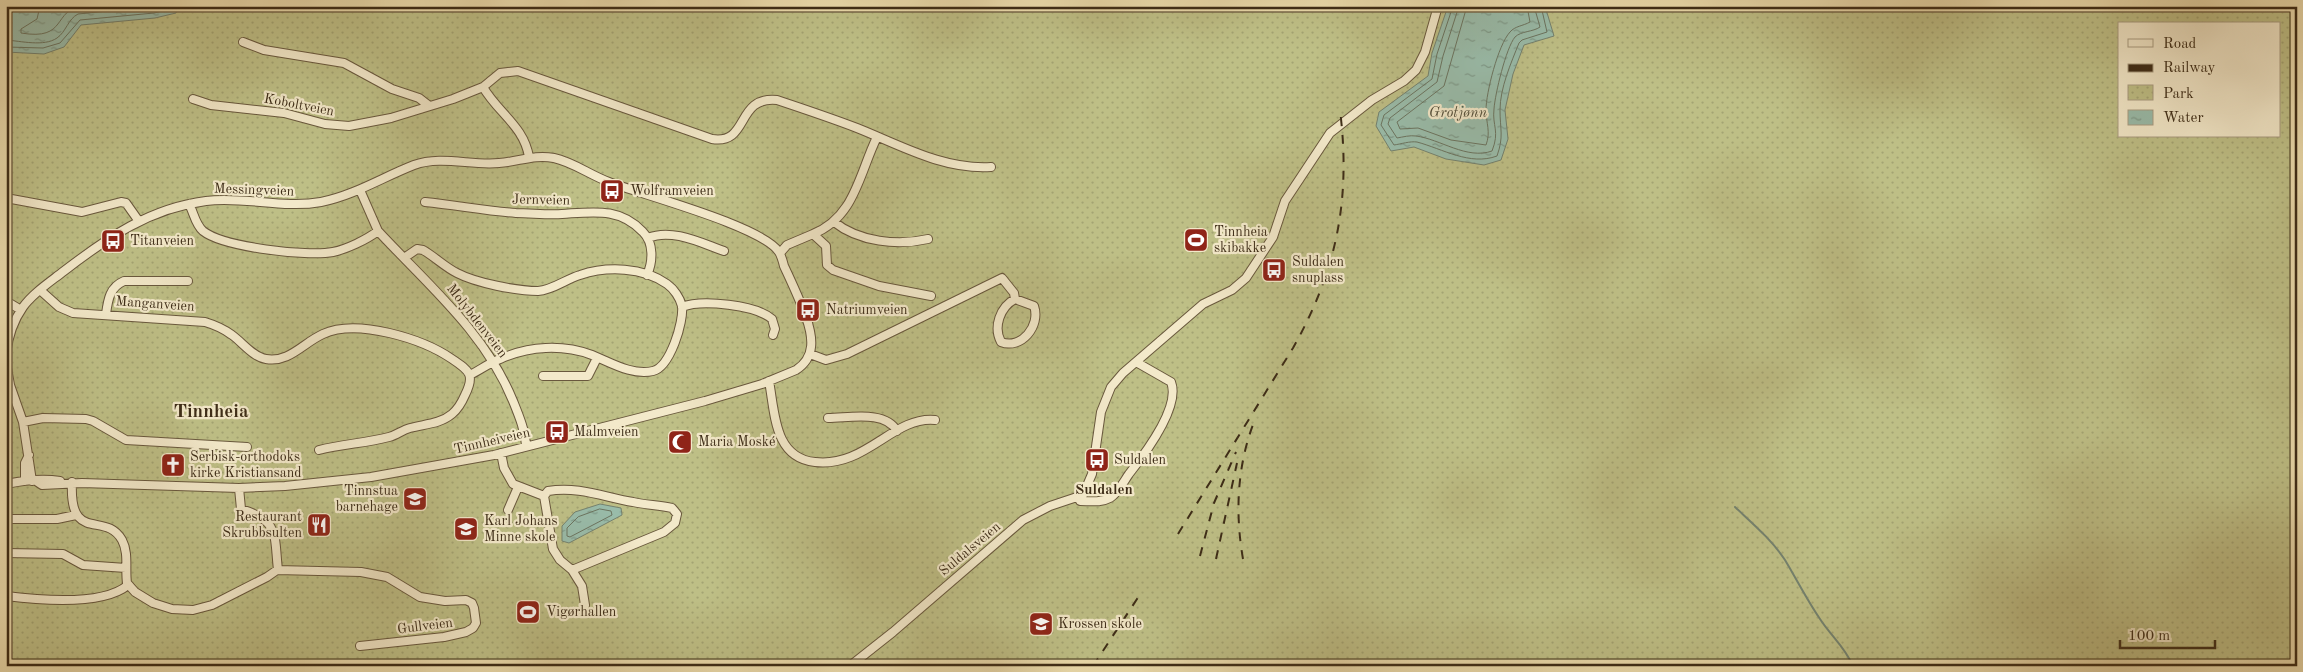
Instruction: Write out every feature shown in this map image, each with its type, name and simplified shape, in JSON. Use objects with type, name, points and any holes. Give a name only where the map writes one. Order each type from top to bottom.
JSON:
[{"type":"street","points":[[1136,362],[1171,382],[1173,394],[1171,402],[1151,444],[1114,495],[1110,498],[1080,501],[1079,498],[1083,494],[1092,474],[1099,418],[1106,395],[1116,380],[1136,362],[1203,304],[1236,288],[1246,278],[1273,237],[1286,201],[1330,133],[1380,94],[1404,81],[1416,70],[1425,52],[1438,6]]},
{"type":"street","points":[[243,42],[264,50],[344,63],[392,89],[419,98],[428,105]]},
{"type":"street","points":[[529,157],[526,143],[520,131],[483,87],[500,73],[518,72],[718,140],[727,138],[735,133],[755,103],[769,99],[777,100],[937,160],[971,166],[991,167]]},
{"type":"street","name":"Koboltveien","points":[[193,99],[211,105],[284,112],[337,126],[358,125],[391,118],[483,87]]},
{"type":"street","points":[[877,137],[855,193],[846,208],[834,222],[813,234],[792,242],[780,252],[812,335],[810,354],[826,360],[847,354],[1002,278],[1014,293],[1015,299]]},
{"type":"street","name":"Messingveien","points":[[6,354],[11,332],[21,310],[40,290],[112,236],[138,220],[189,204],[218,200],[303,204],[337,198],[427,162],[493,164],[529,157],[546,157],[562,160],[610,183],[734,225],[765,240],[780,252]]},
{"type":"street","name":"Molybdenveien","points":[[360,190],[378,231],[437,290],[477,337],[494,362],[519,416],[526,445]]},
{"type":"street","points":[[6,198],[76,211],[121,202],[126,203],[138,220]]},
{"type":"street","name":"Jernveien","points":[[425,202],[517,213],[556,214],[593,211],[610,213],[631,221],[648,238]]},
{"type":"street","points":[[189,204],[197,223],[204,232],[231,242],[282,251],[326,253],[340,250],[378,231]]},
{"type":"street","points":[[834,222],[851,232],[875,240],[907,241],[928,239]]},
{"type":"street","points":[[813,234],[826,246],[827,265],[833,270],[879,286],[931,296]]},
{"type":"street","points":[[648,275],[652,260],[648,238],[657,235],[672,235],[724,251]]},
{"type":"street","points":[[319,450],[391,437],[404,430],[441,421],[452,414],[460,404],[471,382],[470,375],[516,353],[540,348],[574,350],[636,371],[657,370],[667,361],[670,353],[682,307],[671,287],[648,275],[613,269],[580,275],[545,290],[529,290],[466,277],[423,250],[417,249],[404,258]]},
{"type":"street","name":"Manganveien","points":[[106,314],[111,292],[118,284],[124,281],[188,281]]},
{"type":"street","name":"Manganveien","points":[[40,290],[66,311],[200,320],[224,329],[256,354],[268,360],[280,359],[293,354],[325,333],[341,329],[365,329],[435,348],[459,364],[470,375]]},
{"type":"street","points":[[1015,299],[1034,306],[1034,321],[1022,340],[1017,344],[1006,344],[1001,342],[998,337],[998,324],[1002,310],[1015,299]]},
{"type":"street","points":[[6,301],[21,310]]},
{"type":"street","points":[[682,307],[692,304],[710,304],[754,310],[772,319],[775,328],[773,335]]},
{"type":"street","name":"Tinnheiveien","points":[[6,484],[31,481],[42,485],[72,482],[238,488],[302,485],[371,477],[500,453],[705,401],[769,381],[796,370],[805,363],[810,354]]},
{"type":"street","points":[[543,376],[588,376],[597,358]]},
{"type":"street","points":[[6,362],[8,385],[24,422],[31,481]]},
{"type":"street","points":[[769,381],[782,441],[790,452],[803,460],[822,463],[849,459],[920,420],[935,420]]},
{"type":"street","points":[[24,422],[43,418],[86,419],[92,420],[126,440],[247,447]]},
{"type":"street","points":[[828,418],[883,418],[892,422],[897,431]]},
{"type":"street","points":[[500,453],[509,477],[518,488],[544,496]]},
{"type":"street","points":[[72,482],[72,505],[76,515],[89,523],[117,534],[125,547],[128,585],[135,592],[163,606],[176,610],[193,610],[212,605],[278,570],[274,531],[264,519],[240,509],[238,488]]},
{"type":"street","points":[[508,510],[518,488]]},
{"type":"street","points":[[572,570],[664,532],[675,523],[677,514],[672,508],[632,502],[585,491],[548,491],[544,496],[553,549],[560,560],[572,570],[582,586],[585,606]]},
{"type":"street","name":"Suldalsveien","points":[[850,666],[893,632],[1023,520],[1050,506],[1079,498]]},
{"type":"street","points":[[6,519],[57,519],[76,515]]},
{"type":"street","points":[[6,553],[63,554],[83,565],[126,568]]},
{"type":"street","name":"Gullveien","points":[[278,570],[379,574],[420,597],[466,600],[472,603],[474,608],[476,623],[473,628],[466,632],[444,637],[360,646]]},
{"type":"street","points":[[6,596],[84,599],[109,596],[128,585]]},
{"type":"green space","points":[[6,6],[2297,6],[2297,666],[6,666]]},
{"type":"water","points":[[26,6],[178,7],[176,13],[155,18],[81,25],[64,47],[44,54],[6,52],[6,15]]},
{"type":"water","name":"Grotjønn","points":[[1448,6],[1545,6],[1554,36],[1524,45],[1513,74],[1505,110],[1508,139],[1501,160],[1484,165],[1446,159],[1414,147],[1391,151],[1376,126],[1379,112],[1428,76],[1432,53]]},
{"type":"water","points":[[600,504],[621,508],[622,515],[569,543],[562,541],[562,526],[575,512]]},
{"type":"waterway","points":[[1735,507],[1780,553],[1815,612],[1846,653],[1853,666]]},
{"type":"railway","points":[[1178,534],[1293,348],[1320,290],[1330,262],[1342,204],[1343,143],[1340,110]]},
{"type":"railway","points":[[1243,559],[1240,542],[1239,490],[1244,456],[1254,422]]},
{"type":"railway","points":[[1200,556],[1214,503],[1236,452]]},
{"type":"railway","points":[[1216,559],[1237,463]]},
{"type":"railway","points":[[1093,666],[1139,596]]},
{"type":"place","name":"Wolframveien","points":[[612,191]]},
{"type":"place","name":"Tinnheia skibakke","points":[[1196,240]]},
{"type":"place","name":"Titanveien","points":[[113,241]]},
{"type":"place","name":"Suldalen snuplass","points":[[1274,270]]},
{"type":"place","name":"Natriumveien","points":[[808,310]]},
{"type":"place","name":"Malmveien","points":[[557,432]]},
{"type":"place","name":"Maria Moské","points":[[680,442]]},
{"type":"place","name":"Suldalen","points":[[1097,460]]},
{"type":"place","name":"Serbisk-orthodoks kirke Kristiansand","points":[[173,465]]},
{"type":"place","name":"Tinnstua barnehage","points":[[415,499]]},
{"type":"place","name":"Restaurant Skrubbsulten","points":[[319,525]]},
{"type":"place","name":"Karl Johans Minne skole","points":[[466,529]]},
{"type":"place","name":"Vigørhallen","points":[[528,612]]},
{"type":"place","name":"Krossen skole","points":[[1041,624]]},
{"type":"district","name":"Tinnheia","points":[[211,412]]},
{"type":"district","name":"Suldalen","points":[[1104,490]]}]
